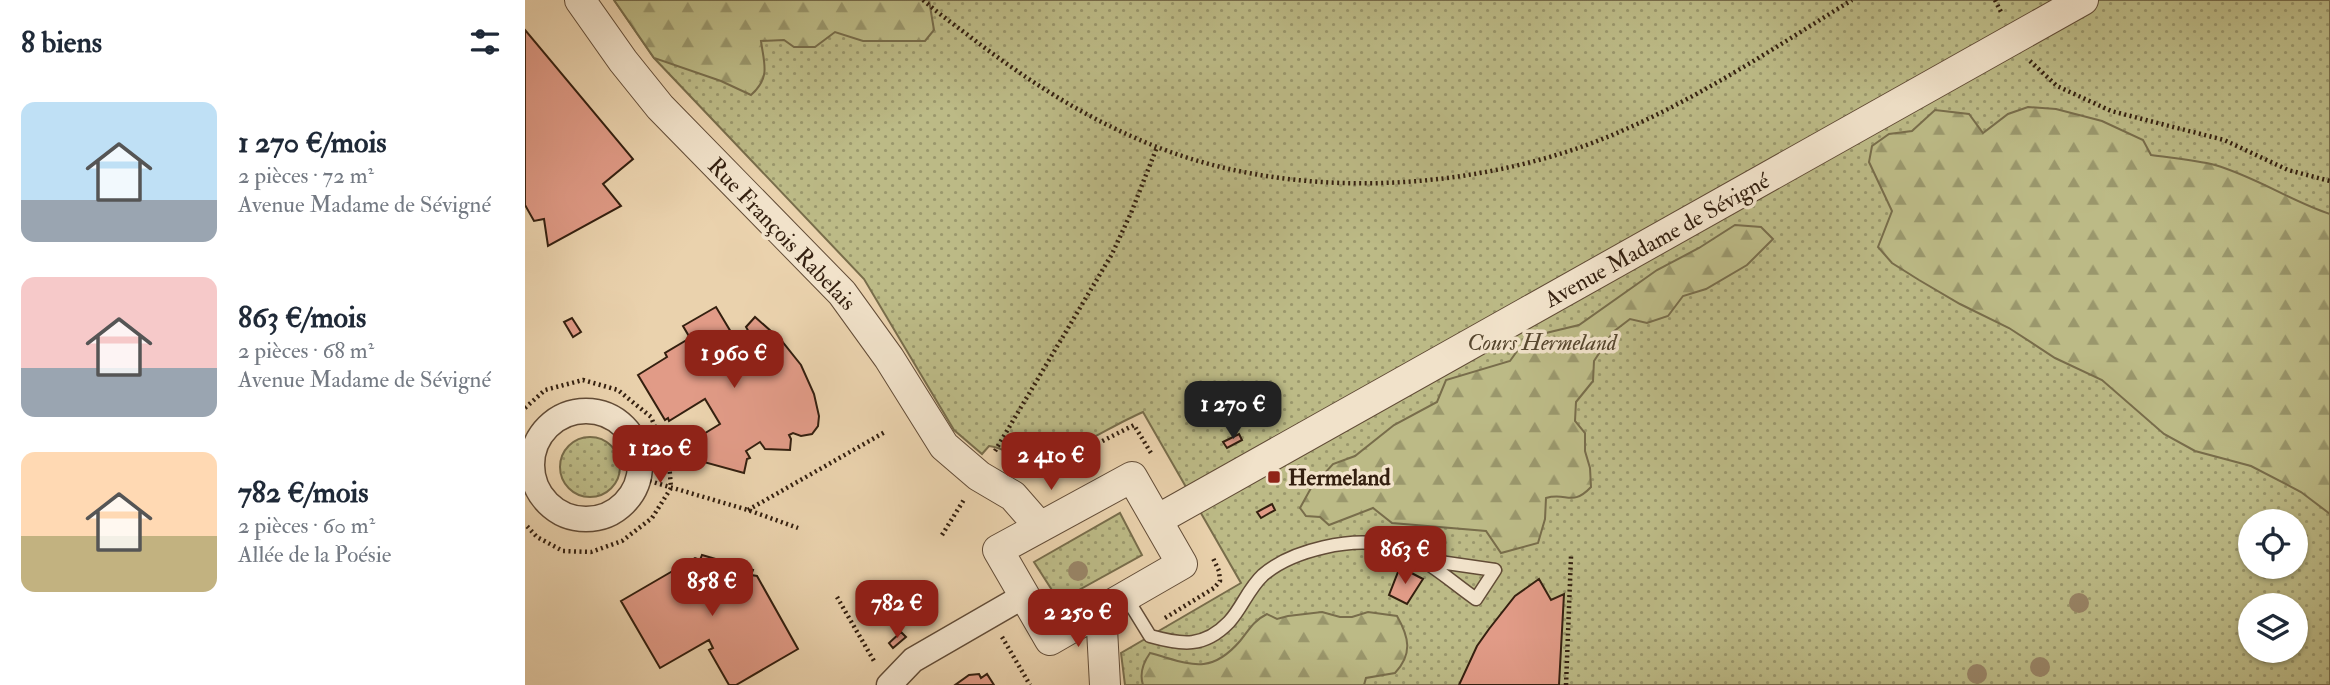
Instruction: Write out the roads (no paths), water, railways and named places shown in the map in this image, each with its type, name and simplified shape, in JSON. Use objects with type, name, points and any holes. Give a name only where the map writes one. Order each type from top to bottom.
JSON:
[{"type":"street","name":"Rue François Rabelais","points":[[580,0],[660,107],[842,293],[889,358],[944,446],[979,476],[1013,496],[1040,527]]},
{"type":"street","name":"Avenue Madame de Sévigné","points":[[1157,520],[2083,0]]},
{"type":"street","points":[[579,412],[603,414],[618,422],[632,437],[639,457],[639,478],[627,501],[609,514],[588,519],[571,517],[556,510],[535,483],[530,450],[542,434],[561,418],[579,412]]},
{"type":"street","points":[[1132,477],[1157,520],[1182,565],[1050,639],[998,550],[1132,477]]},
{"type":"street","points":[[889,685],[913,660],[1024,596]]},
{"type":"street","points":[[1105,685],[1114,603]]},
{"type":"lane","points":[[1114,603],[1150,636],[1175,643],[1192,643],[1206,639],[1229,622],[1249,590],[1265,573],[1289,559],[1340,543],[1390,546],[1419,559],[1476,598],[1495,570],[1419,559]]},
{"type":"place","name":"Hermeland","points":[[1274,477]]},
{"type":"park label","name":"Cours Hermeland","points":[[1542,342]]}]
